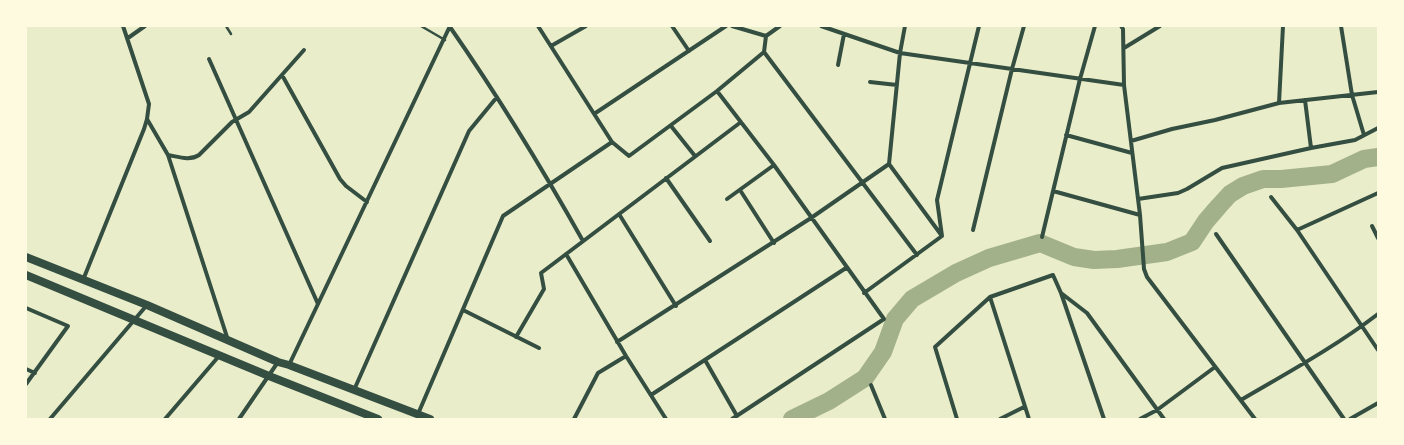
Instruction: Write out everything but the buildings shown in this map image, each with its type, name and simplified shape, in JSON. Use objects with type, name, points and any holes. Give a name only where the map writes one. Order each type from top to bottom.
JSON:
[{"type":"main road","points":[[26,257],[147,305],[278,362],[430,419]]},
{"type":"main road","points":[[26,275],[269,376],[378,419]]},
{"type":"street","points":[[83,280],[147,119],[149,104],[123,26]]},
{"type":"street","points":[[128,38],[145,26]]},
{"type":"street","points":[[289,365],[450,26]]},
{"type":"street","points":[[450,26],[497,97],[551,184],[583,241]]},
{"type":"street","points":[[538,26],[612,142],[629,156],[717,91],[764,52],[766,36],[780,26]]},
{"type":"street","points":[[551,46],[586,26]]},
{"type":"street","points":[[672,26],[689,51]]},
{"type":"street","points":[[594,114],[726,26]]},
{"type":"street","points":[[732,26],[766,36]]},
{"type":"street","points":[[821,26],[900,53],[1124,85]]},
{"type":"street","points":[[905,26],[900,53],[889,164],[942,236]]},
{"type":"street","points":[[942,236],[937,200],[979,26]]},
{"type":"street","points":[[973,230],[1012,69],[1024,26]]},
{"type":"street","points":[[1042,237],[1080,79],[1095,26]]},
{"type":"street","points":[[1121,26],[1123,29],[1124,48],[1124,85],[1140,215],[1144,269],[1147,278],[1254,419]]},
{"type":"street","points":[[1124,48],[1160,26]]},
{"type":"street","points":[[1279,103],[1283,26]]},
{"type":"street","points":[[1341,26],[1352,95],[1364,135]]},
{"type":"street","points":[[838,65],[844,34]]},
{"type":"street","points":[[168,155],[186,159],[194,159],[235,120],[248,112],[304,50]]},
{"type":"street","points":[[764,52],[918,255]]},
{"type":"street","points":[[209,59],[318,304]]},
{"type":"street","points":[[282,75],[340,179],[346,186],[367,202]]},
{"type":"street","points":[[870,82],[897,85]]},
{"type":"street","points":[[717,91],[774,165],[884,320],[732,419]]},
{"type":"street","points":[[1131,141],[1172,129],[1215,120],[1279,103],[1378,92]]},
{"type":"street","points":[[354,391],[469,131],[497,97]]},
{"type":"street","points":[[1305,100],[1311,148]]},
{"type":"street","points":[[147,119],[168,155],[228,341]]},
{"type":"street","points":[[516,336],[544,289],[541,272],[741,122]]},
{"type":"street","points":[[671,126],[694,156]]},
{"type":"street","points":[[1138,199],[1178,193],[1222,168],[1311,148],[1355,140],[1378,128]]},
{"type":"street","points":[[1066,136],[1132,153]]},
{"type":"street","points":[[418,414],[504,216],[612,142]]},
{"type":"street","points":[[617,342],[774,243],[864,183],[889,164]]},
{"type":"street","points":[[727,199],[774,165]]},
{"type":"street","points":[[666,178],[710,240]]},
{"type":"street","points":[[740,190],[774,243]]},
{"type":"street","points":[[1053,191],[1140,215]]},
{"type":"street","points":[[1297,230],[1378,193]]},
{"type":"street","points":[[1271,197],[1297,230],[1378,350]]},
{"type":"street","points":[[620,214],[676,306]]},
{"type":"street","points":[[1372,226],[1378,238]]},
{"type":"street","points":[[1216,234],[1344,419]]},
{"type":"street","points":[[864,293],[942,236]]},
{"type":"street","points":[[566,254],[617,342],[666,419]]},
{"type":"street","points":[[651,395],[846,268]]},
{"type":"street","points":[[958,419],[935,347],[990,297],[1053,275],[1061,293],[1104,419]]},
{"type":"street","points":[[1061,293],[1087,313],[1164,419]]},
{"type":"street","points":[[990,297],[1029,419]]},
{"type":"street","points":[[50,419],[147,305]]},
{"type":"street","points":[[26,308],[68,326],[26,384]]},
{"type":"street","points":[[463,310],[540,348]]},
{"type":"street","points":[[1241,400],[1362,326],[1378,314]]},
{"type":"street","points":[[165,419],[219,355]]},
{"type":"street","points":[[574,419],[598,373],[626,356]]},
{"type":"street","points":[[705,360],[737,416]]},
{"type":"street","points":[[239,419],[278,362]]},
{"type":"street","points":[[1140,419],[1157,410],[1215,367]]},
{"type":"street","points":[[26,369],[35,373]]},
{"type":"street","points":[[871,385],[884,419]]},
{"type":"street","points":[[1350,419],[1378,403]]},
{"type":"street","points":[[1000,419],[1024,407]]},
{"type":"lane","points":[[226,26],[231,34]]},
{"type":"lane","points":[[421,26],[444,40]]},
{"type":"waterway","points":[[792,419],[829,401],[865,378],[883,352],[895,319],[912,299],[956,273],[989,258],[1040,243],[1074,257],[1094,260],[1117,259],[1167,252],[1192,242],[1206,221],[1219,206],[1230,194],[1243,186],[1263,179],[1281,179],[1332,174],[1364,159],[1378,157]]}]
